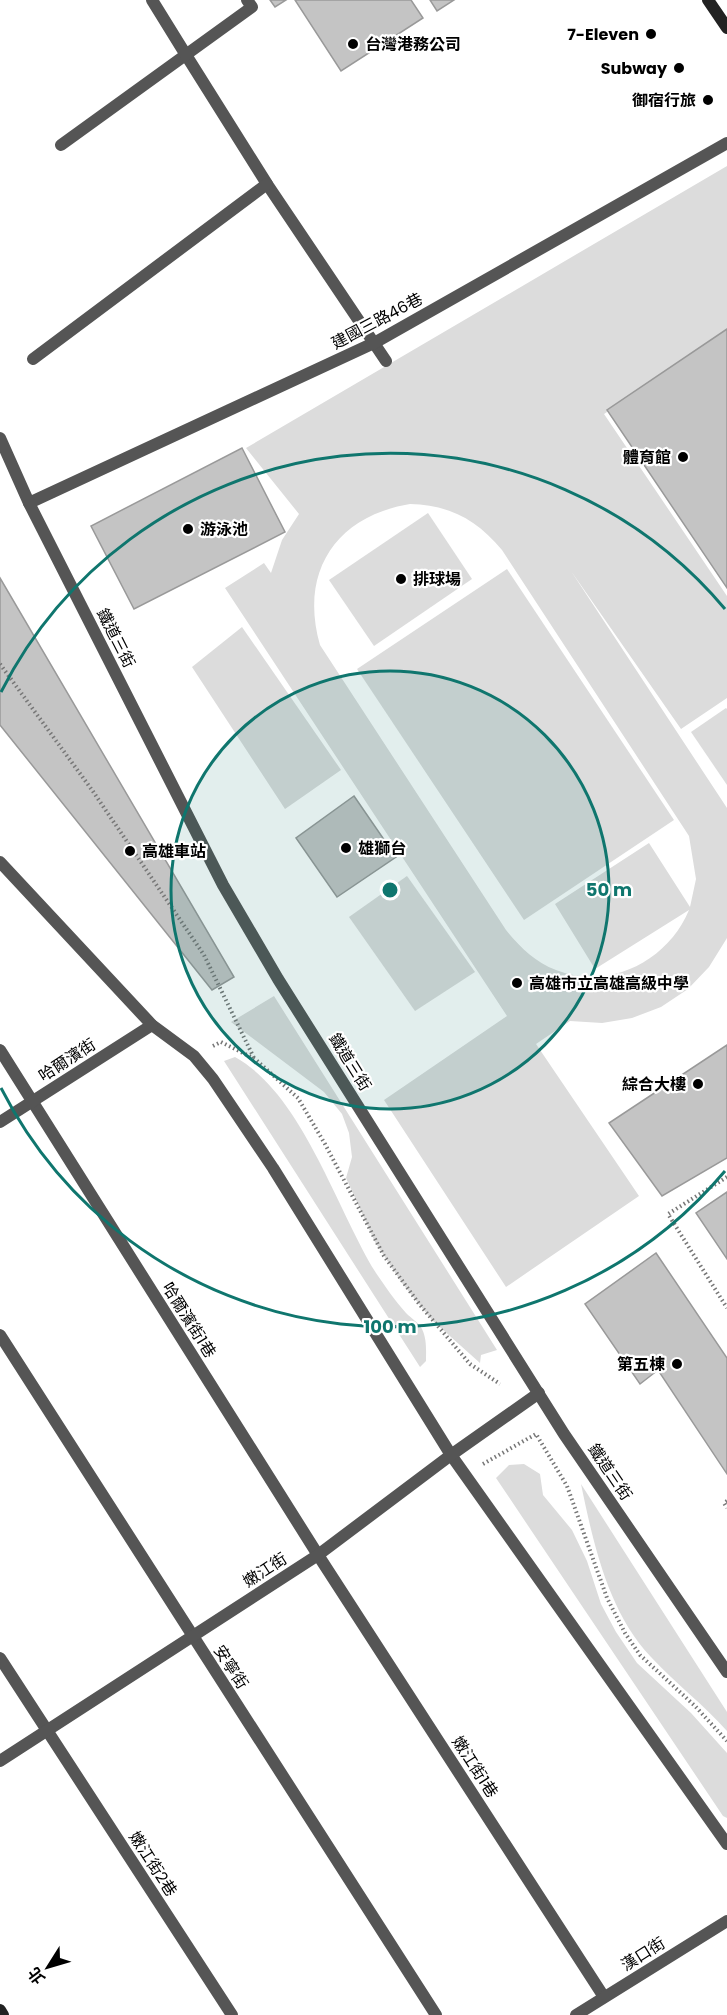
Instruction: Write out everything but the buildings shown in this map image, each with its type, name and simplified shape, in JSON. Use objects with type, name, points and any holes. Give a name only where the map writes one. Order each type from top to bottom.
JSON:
[{"type":"street","points":[[152,0],[267,184],[376,342],[386,361]]},
{"type":"street","points":[[61,145],[252,7],[247,0]]},
{"type":"street","points":[[708,0],[727,28]]},
{"type":"street","name":"建國三路46巷","points":[[29,503],[376,342],[727,143]]},
{"type":"street","points":[[33,359],[267,184]]},
{"type":"street","name":"鐵道三街","points":[[0,438],[29,503],[223,885],[278,979],[539,1394],[727,1672]]},
{"type":"street","points":[[0,862],[152,1025],[194,1056],[213,1078],[273,1168],[450,1455],[727,1844]]},
{"type":"street","name":"哈爾濱街","points":[[0,1122],[152,1025]]},
{"type":"street","name":"哈爾濱街1巷","points":[[0,1050],[318,1556]]},
{"type":"street","name":"安寧街","points":[[0,1335],[436,2015]]},
{"type":"street","name":"嫩江街","points":[[0,1761],[318,1556],[450,1455],[539,1394]]},
{"type":"street","name":"嫩江街1巷","points":[[318,1556],[603,1997]]},
{"type":"street","name":"嫩江街2巷","points":[[0,1658],[232,2015]]},
{"type":"street","name":"漢口街","points":[[576,2015],[727,1921]]},
{"type":"street","points":[[0,2010],[3,2015]]},
{"type":"path","points":[[0,664],[92,790],[204,955],[255,1059]]},
{"type":"path","points":[[194,1056],[221,1042],[255,1059],[298,1098],[384,1256],[420,1305],[470,1364],[500,1384]]},
{"type":"path","points":[[727,1177],[668,1214],[727,1308]]},
{"type":"path","points":[[483,1464],[536,1434],[567,1486],[607,1598],[624,1633],[640,1655],[695,1706],[727,1741]]},
{"type":"path","points":[[727,1501],[724,1503],[727,1508]]},
{"type":"shaded area","points":[[727,166],[727,333],[604,414],[727,596],[727,698],[681,729],[571,571],[727,808],[727,938],[709,967],[688,989],[661,1007],[632,1018],[602,1023],[570,1021],[536,1044],[639,1196],[506,1287],[384,1100],[507,1016],[225,588],[264,563],[271,573],[282,540],[299,514],[246,448]],"holes":[[[410,504],[438,507],[462,516],[483,530],[502,550],[689,836],[696,879],[690,907],[649,843],[555,904],[595,969],[689,910],[667,944],[652,957],[634,967],[616,974],[596,977],[576,976],[541,963],[517,942],[506,930],[320,645],[315,618],[315,594],[320,571],[329,552],[343,535],[362,521],[384,511]]]},
{"type":"shaded area","name":"排球場","points":[[428,513],[472,579],[374,646],[329,580]]},
{"type":"shaded area","points":[[507,569],[674,820],[524,920],[357,669]]},
{"type":"shaded area","points":[[242,627],[341,770],[285,809],[192,667]]},
{"type":"shaded area","points":[[727,709],[727,785],[691,732]]},
{"type":"shaded area","points":[[407,876],[475,972],[415,1011],[349,917]]},
{"type":"shaded area","points":[[274,996],[497,1350],[481,1355],[480,1363],[432,1320],[402,1283],[375,1242],[346,1178],[352,1157],[349,1133],[342,1114],[324,1092],[231,1022]]},
{"type":"shaded area","points":[[235,1057],[259,1074],[280,1097],[299,1124],[376,1273],[406,1313],[422,1329],[426,1361],[420,1367],[224,1061]]},
{"type":"shaded area","points":[[524,1464],[540,1474],[543,1495],[572,1530],[587,1561],[601,1604],[637,1663],[691,1713],[727,1753],[727,1818],[723,1816],[496,1478],[509,1465]]},
{"type":"shaded area","points":[[581,1484],[727,1712],[727,1731],[651,1657],[636,1639],[624,1619],[604,1575]]},
{"type":"place","name":"7-Eleven","points":[[651,34]]},
{"type":"place","name":"台灣港務公司","points":[[353,44]]},
{"type":"place","name":"Subway","points":[[679,68]]},
{"type":"place","name":"御宿行旅","points":[[708,100]]},
{"type":"place","name":"體育館","points":[[683,457]]},
{"type":"place","name":"游泳池","points":[[188,529]]},
{"type":"place","name":"排球場","points":[[401,579]]},
{"type":"place","name":"雄獅台","points":[[346,848]]},
{"type":"place","name":"高雄車站","points":[[130,851]]},
{"type":"place","name":"高雄市立高雄高級中學","points":[[517,983]]},
{"type":"place","name":"綜合大樓","points":[[698,1084]]},
{"type":"place","name":"第五棟","points":[[677,1364]]}]
